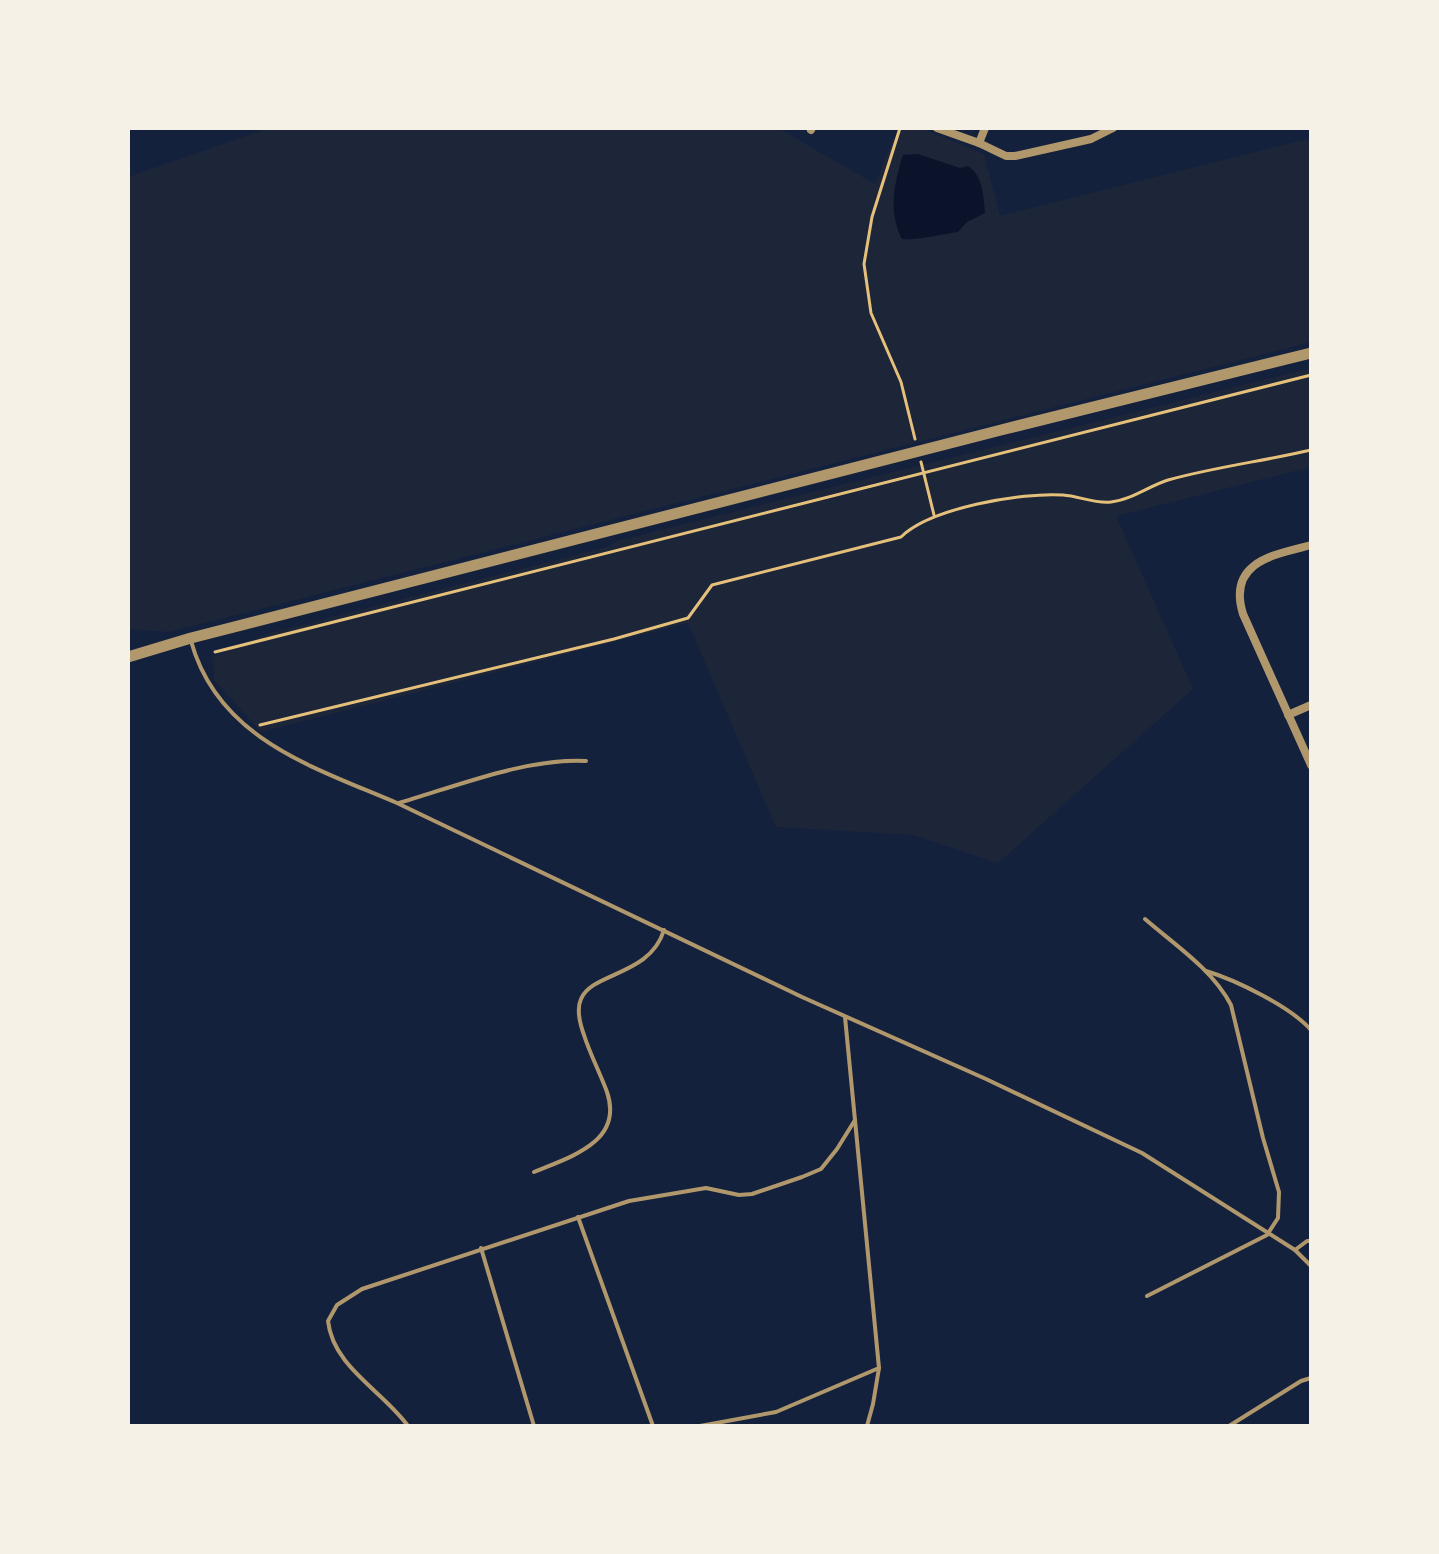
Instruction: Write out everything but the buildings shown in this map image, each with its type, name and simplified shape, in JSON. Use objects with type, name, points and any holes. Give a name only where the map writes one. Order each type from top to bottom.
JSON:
[{"type":"street","points":[[937,128],[1006,156],[1091,139],[1113,128]]},
{"type":"street","points":[[979,143],[985,128]]},
{"type":"street","points":[[128,657],[191,638],[918,451],[1311,353]]},
{"type":"street","points":[[1311,545],[1262,559],[1248,571],[1241,587],[1243,614],[1311,765]]},
{"type":"street","points":[[1288,715],[1311,705]]},
{"type":"lane","points":[[191,638],[197,662],[209,686],[223,705],[259,738],[845,1017],[1142,1153],[1295,1250],[1311,1266]]},
{"type":"lane","points":[[397,803],[519,769],[568,760],[586,761]]},
{"type":"lane","points":[[1145,919],[1222,987],[1237,1022],[1263,1138],[1279,1192],[1278,1218],[1267,1235],[1147,1296]]},
{"type":"lane","points":[[534,1172],[590,1146],[604,1133],[610,1122],[608,1095],[580,1025],[578,1011],[581,998],[589,988],[645,958],[660,941],[664,930]]},
{"type":"lane","points":[[1205,970],[1229,978],[1302,1020],[1311,1030]]},
{"type":"lane","points":[[845,1017],[879,1368],[867,1426]]},
{"type":"lane","points":[[408,1426],[389,1403],[349,1366],[332,1339],[328,1321],[337,1305],[362,1289],[629,1201],[706,1188],[739,1195],[752,1194],[802,1177],[821,1169],[855,1120]]},
{"type":"lane","points":[[578,1217],[653,1426]]},
{"type":"lane","points":[[1295,1250],[1311,1241]]},
{"type":"lane","points":[[481,1248],[534,1426]]},
{"type":"lane","points":[[700,1426],[776,1412],[879,1368]]},
{"type":"lane","points":[[1229,1426],[1301,1381],[1311,1378]]},
{"type":"path","points":[[900,128],[872,217],[864,264],[871,313],[901,382],[934,515]]},
{"type":"path","points":[[215,652],[1311,375]]},
{"type":"path","points":[[249,730],[600,643],[688,618],[712,585],[901,537],[910,528],[934,515],[1011,498],[1040,495],[1065,495],[1109,503],[1166,481],[1311,450]]},
{"type":"shaded area","points":[[269,128],[778,128],[875,184],[898,128],[921,128],[984,154],[1000,216],[1311,138],[1311,342],[169,632],[128,629],[128,177]]},
{"type":"shaded area","points":[[918,154],[960,168],[968,166],[973,170],[981,186],[985,213],[967,222],[958,232],[902,239],[894,208],[897,176],[903,155]]},
{"type":"shaded area","points":[[1311,368],[1311,467],[1116,516],[1193,689],[998,863],[913,835],[776,827],[688,623],[261,732],[214,680],[213,657],[270,633],[607,547],[617,541]]}]
